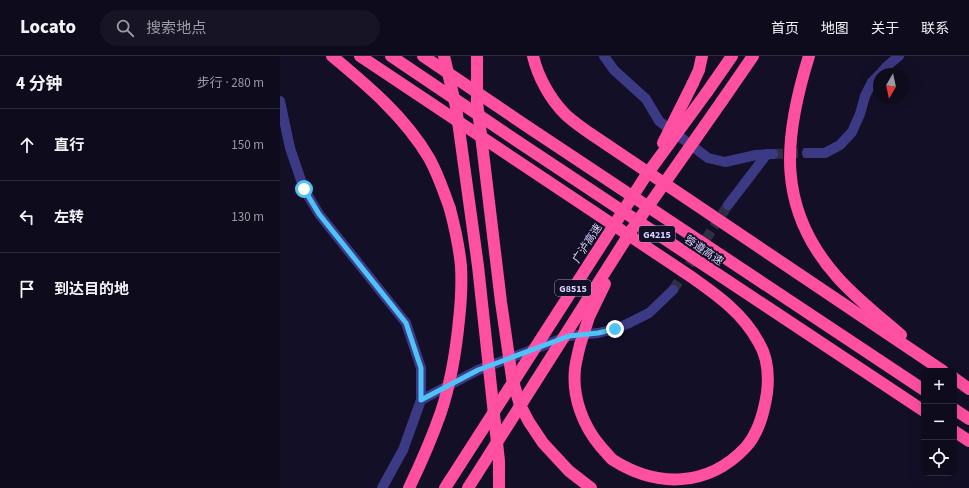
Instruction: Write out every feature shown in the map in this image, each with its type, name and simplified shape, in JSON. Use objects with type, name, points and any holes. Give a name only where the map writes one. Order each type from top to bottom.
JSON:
[{"type":"highway","points":[[332,56],[388,105],[410,129],[429,158],[441,182],[457,237],[461,266],[462,289],[457,348],[441,411],[409,488]]},
{"type":"highway","points":[[360,56],[690,276],[726,302],[747,323],[760,344],[766,360],[768,380],[761,420],[754,436],[746,448],[732,460],[707,475],[684,481],[658,480],[638,474],[612,460],[593,438],[585,423],[577,402],[574,384],[575,369],[588,317],[632,228]]},
{"type":"highway","name":"蓉遵高速","points":[[391,56],[921,409]]},
{"type":"highway","name":"蓉遵高速","points":[[423,56],[921,388]]},
{"type":"highway","points":[[444,56],[456,107],[478,266],[498,461],[499,488]]},
{"type":"highway","points":[[477,56],[477,102],[501,302],[512,378],[520,405],[543,443],[568,471],[591,488]]},
{"type":"highway","points":[[533,56],[536,69],[547,90],[565,114],[588,132],[939,368]]},
{"type":"highway","points":[[645,177],[693,84],[699,70],[702,56]]},
{"type":"highway","name":"广泸高速","points":[[445,488],[645,177],[732,56]]},
{"type":"highway","name":"G8515","points":[[468,488],[632,228],[753,56]]},
{"type":"highway","points":[[810,56],[793,115],[789,154],[791,184],[798,212],[812,242],[839,278],[939,368]]},
{"type":"highway","points":[[957,380],[969,389]]},
{"type":"highway","points":[[957,411],[969,419]]},
{"type":"highway","points":[[957,433],[969,441]]},
{"type":"street","points":[[604,56],[614,70],[646,99],[660,121],[708,158],[725,162],[770,154],[728,205]]},
{"type":"street","points":[[885,68],[899,56]]},
{"type":"street","points":[[807,153],[825,153],[840,145],[852,132],[860,114],[865,96],[873,81]]},
{"type":"street","points":[[280,101],[290,148],[304,189],[319,214],[406,323],[421,368],[421,400],[403,450],[382,488]]},
{"type":"street","points":[[421,400],[478,370],[569,336],[598,333],[615,329],[627,324],[649,313],[673,290]]},
{"type":"tunnel","points":[[773,154],[807,153]]},
{"type":"tunnel","points":[[673,290],[728,205]]},
{"type":"route","points":[[304,189],[319,214],[406,323],[421,368],[421,400],[462,380],[478,370],[569,336],[598,333],[615,329]]}]
